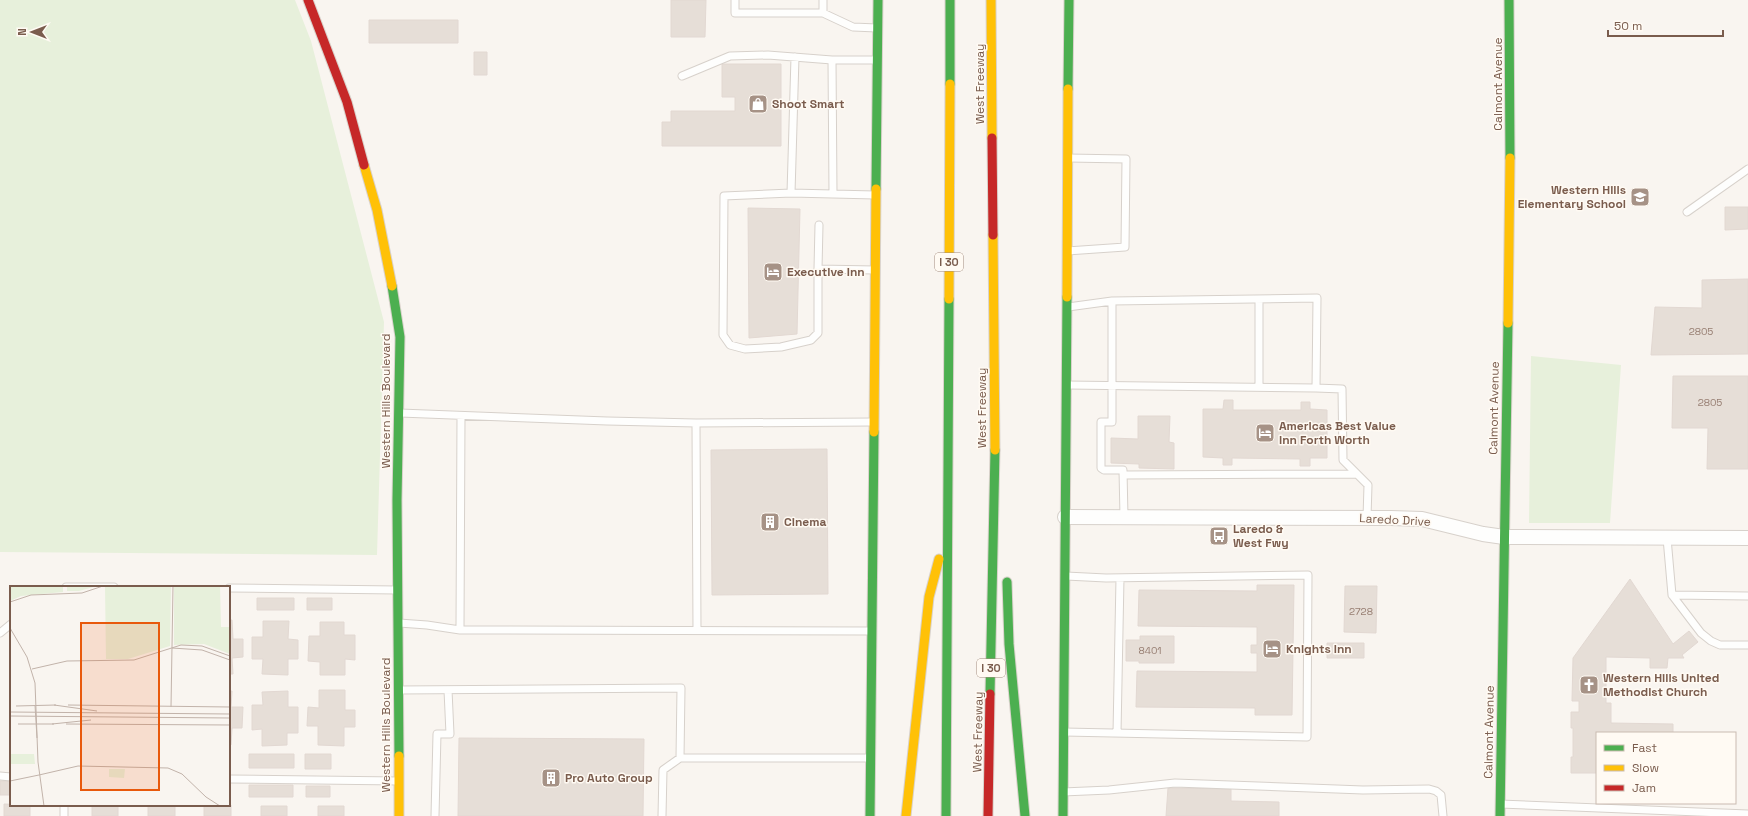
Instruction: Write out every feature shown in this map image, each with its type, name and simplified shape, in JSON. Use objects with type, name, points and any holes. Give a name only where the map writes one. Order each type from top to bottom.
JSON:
[{"type":"main road","name":"Western Hills Boulevard","points":[[308,0],[347,102],[379,218],[389,264],[400,337],[397,500],[399,816]]},
{"type":"main road","points":[[870,816],[878,0]]},
{"type":"main road","name":"I 30","points":[[946,816],[950,0]]},
{"type":"main road","name":"West Freeway","points":[[988,816],[994,519],[991,0]]},
{"type":"main road","points":[[1063,816],[1068,0]]},
{"type":"main road","name":"Calmont Avenue","points":[[1500,816],[1510,202],[1509,0]]},
{"type":"main road","points":[[994,519],[1002,556]]},
{"type":"main road","points":[[906,816],[929,597],[948,525]]},
{"type":"main road","points":[[1005,571],[1009,644],[1025,816]]},
{"type":"street","name":"Laredo Drive","points":[[1065,517],[1422,519],[1482,534],[1504,537],[1748,538]]},
{"type":"lane","points":[[735,0],[735,13],[823,13],[853,27],[878,28]]},
{"type":"lane","points":[[823,0],[823,13]]},
{"type":"lane","points":[[682,76],[730,56],[794,57],[832,60],[878,60]]},
{"type":"lane","points":[[791,193],[794,57]]},
{"type":"lane","points":[[832,60],[833,194]]},
{"type":"lane","points":[[1067,251],[1124,247],[1126,159],[1068,158]]},
{"type":"lane","points":[[1687,212],[1748,169]]},
{"type":"lane","points":[[819,226],[818,333],[811,340],[781,347],[745,349],[730,345],[723,335],[724,196],[791,193],[876,195]]},
{"type":"lane","points":[[818,269],[876,270]]},
{"type":"lane","points":[[1067,307],[1112,301],[1317,298],[1316,388]]},
{"type":"lane","points":[[1259,299],[1259,387]]},
{"type":"lane","points":[[1112,301],[1112,422],[1101,422],[1101,468],[1104,470],[1123,470],[1124,517]]},
{"type":"lane","points":[[1066,385],[1342,389],[1343,460],[1368,485],[1367,518]]},
{"type":"lane","points":[[399,413],[526,419],[696,423],[874,422]]},
{"type":"lane","points":[[460,630],[461,416]]},
{"type":"lane","points":[[696,423],[697,630]]},
{"type":"lane","points":[[1123,475],[1356,474]]},
{"type":"lane","points":[[1667,538],[1672,595],[1701,633],[1711,641],[1720,645],[1748,645]]},
{"type":"lane","points":[[1063,732],[1307,737],[1308,575],[1120,578],[1065,576]]},
{"type":"lane","points":[[1117,733],[1120,578]]},
{"type":"lane","points":[[230,588],[398,590]]},
{"type":"lane","points":[[1672,595],[1748,596]]},
{"type":"lane","points":[[398,623],[427,624],[460,630],[872,631]]},
{"type":"lane","points":[[0,633],[10,625]]},
{"type":"lane","points":[[398,690],[681,688],[680,758]]},
{"type":"lane","points":[[435,816],[437,734],[450,734],[448,690]]},
{"type":"lane","points":[[662,816],[663,770],[680,758],[871,758]]},
{"type":"lane","points":[[230,779],[399,781]]},
{"type":"lane","points":[[1063,792],[1109,790],[1175,783],[1363,790],[1429,789],[1436,791],[1441,795],[1443,816]]},
{"type":"lane","points":[[1500,804],[1748,814]]},
{"type":"green space","points":[[0,0],[295,0],[311,41],[384,322],[377,555],[0,552]]},
{"type":"green space","points":[[1531,356],[1621,365],[1610,523],[1529,523]]},
{"type":"building","points":[[671,0],[706,0],[705,37],[671,37]]},
{"type":"building","points":[[369,20],[458,20],[458,43],[369,43]]},
{"type":"building","points":[[474,52],[487,52],[487,75],[474,75]]},
{"type":"building","name":"Shoot Smart","points":[[722,64],[781,64],[781,146],[662,146],[662,122],[671,122],[671,111],[735,111],[735,97],[722,97]]},
{"type":"building","points":[[1725,207],[1748,207],[1748,229],[1725,230]]},
{"type":"building","name":"Executive Inn","points":[[748,208],[800,209],[797,334],[749,338]]},
{"type":"building","points":[[1748,279],[1748,354],[1651,355],[1655,307],[1702,308],[1702,280]]},
{"type":"building","points":[[1673,376],[1748,376],[1748,469],[1707,469],[1708,428],[1672,428]]},
{"type":"building","name":"Americas Best Value Inn Forth Worth","points":[[1224,400],[1233,400],[1233,410],[1301,410],[1301,402],[1310,402],[1310,409],[1327,410],[1327,458],[1310,458],[1310,466],[1300,466],[1300,459],[1232,458],[1232,465],[1223,465],[1223,458],[1203,457],[1203,409],[1223,409]]},
{"type":"building","points":[[1138,416],[1170,416],[1169,442],[1174,443],[1174,469],[1139,468],[1139,464],[1111,463],[1111,438],[1138,439]]},
{"type":"building","name":"Cinema","points":[[827,449],[828,594],[712,595],[711,450]]},
{"type":"building","name":"Western Hills United Methodist Church","points":[[1630,579],[1673,644],[1689,631],[1698,642],[1682,655],[1684,658],[1668,658],[1667,668],[1650,668],[1650,658],[1606,657],[1606,703],[1611,703],[1611,723],[1673,724],[1673,732],[1596,732],[1596,773],[1571,773],[1571,757],[1573,757],[1573,728],[1571,728],[1571,712],[1579,712],[1579,701],[1572,701],[1573,658]]},
{"type":"building","name":"Knights Inn","points":[[1257,585],[1294,585],[1292,715],[1255,715],[1255,708],[1136,707],[1137,671],[1257,672],[1257,653],[1251,653],[1251,645],[1257,645],[1257,627],[1138,626],[1139,590],[1257,591]]},
{"type":"building","points":[[1345,586],[1377,586],[1376,633],[1344,632]]},
{"type":"building","points":[[257,598],[294,598],[294,610],[257,610]]},
{"type":"building","points":[[307,598],[332,598],[332,610],[307,610]]},
{"type":"building","points":[[230,620],[232,620],[233,639],[243,639],[243,657],[232,658],[233,674],[230,674]]},
{"type":"building","points":[[263,621],[289,621],[288,639],[298,640],[298,659],[288,659],[288,675],[262,674],[263,659],[252,659],[252,637],[263,637]]},
{"type":"building","points":[[320,622],[344,622],[344,635],[355,635],[355,660],[345,659],[345,675],[320,675],[320,662],[308,661],[309,636],[320,636]]},
{"type":"building","points":[[1140,636],[1174,636],[1174,663],[1139,663],[1139,661],[1126,661],[1126,640],[1140,640]]},
{"type":"building","points":[[1327,643],[1364,643],[1364,658],[1327,658]]},
{"type":"building","points":[[319,690],[345,690],[345,710],[355,710],[355,727],[344,727],[344,746],[318,745],[318,726],[307,726],[308,707],[319,708]]},
{"type":"building","points":[[230,691],[232,691],[231,707],[243,707],[242,728],[232,728],[231,745]]},
{"type":"building","points":[[288,691],[288,707],[298,707],[298,733],[287,733],[287,745],[262,746],[262,729],[252,730],[252,705],[263,705],[262,692]]},
{"type":"building","name":"Pro Auto Group","points":[[459,738],[644,739],[643,816],[458,816]]},
{"type":"building","points":[[249,754],[294,754],[294,768],[249,768]]},
{"type":"building","points":[[305,754],[331,754],[331,769],[305,769]]},
{"type":"building","points":[[0,781],[10,781],[10,795],[0,795]]},
{"type":"building","points":[[249,785],[293,785],[293,797],[249,797]]},
{"type":"building","points":[[306,786],[330,786],[330,797],[306,797]]},
{"type":"building","points":[[1168,788],[1231,789],[1231,801],[1279,802],[1279,816],[1166,816]]},
{"type":"building","points":[[4,804],[10,804],[10,806],[30,806],[30,816],[4,816]]},
{"type":"building","points":[[230,805],[231,816],[204,816],[204,806]]},
{"type":"building","points":[[92,806],[118,806],[118,816],[92,816]]},
{"type":"building","points":[[148,806],[175,806],[175,816],[148,816]]},
{"type":"building","points":[[261,806],[287,806],[287,816],[261,816]]},
{"type":"building","points":[[318,806],[344,806],[344,816],[318,816]]},
{"type":"traffic: fast","points":[[876,189],[878,0]]},
{"type":"traffic: fast","points":[[950,0],[950,84]]},
{"type":"traffic: fast","points":[[1068,89],[1069,0]]},
{"type":"traffic: fast","points":[[1509,0],[1510,158]]},
{"type":"traffic: fast","points":[[392,286],[400,337],[397,500],[399,756]]},
{"type":"traffic: fast","points":[[1063,816],[1067,297]]},
{"type":"traffic: fast","points":[[946,816],[949,299]]},
{"type":"traffic: fast","points":[[1500,816],[1508,323]]},
{"type":"traffic: fast","points":[[870,816],[874,432]]},
{"type":"traffic: fast","points":[[990,694],[995,450]]},
{"type":"traffic: fast","points":[[1007,582],[1009,644],[1025,816]]},
{"type":"traffic: slow","points":[[991,0],[992,138]]},
{"type":"traffic: slow","points":[[949,299],[950,84]]},
{"type":"traffic: slow","points":[[1067,297],[1068,89]]},
{"type":"traffic: slow","points":[[1508,323],[1510,158]]},
{"type":"traffic: slow","points":[[364,165],[377,210],[392,286]]},
{"type":"traffic: slow","points":[[874,432],[876,189]]},
{"type":"traffic: slow","points":[[993,235],[995,450]]},
{"type":"traffic: slow","points":[[906,816],[929,597],[939,559]]},
{"type":"traffic: slow","points":[[399,756],[399,816]]},
{"type":"traffic: jam","points":[[308,0],[347,102],[364,165]]},
{"type":"traffic: jam","points":[[992,138],[993,235]]},
{"type":"traffic: jam","points":[[988,816],[990,694]]},
{"type":"place","name":"Shoot Smart","points":[[758,104]]},
{"type":"place","name":"Western Hills Elementary School","points":[[1640,197]]},
{"type":"place","name":"Executive Inn","points":[[773,272]]},
{"type":"place","name":"Americas Best Value Inn Forth Worth","points":[[1265,433]]},
{"type":"place","name":"Cinema","points":[[770,522]]},
{"type":"place","name":"Laredo & West Fwy","points":[[1219,536]]},
{"type":"place","name":"Knights Inn","points":[[1272,649]]},
{"type":"place","name":"Western Hills United Methodist Church","points":[[1589,685]]},
{"type":"place","name":"Pro Auto Group","points":[[551,778]]}]
